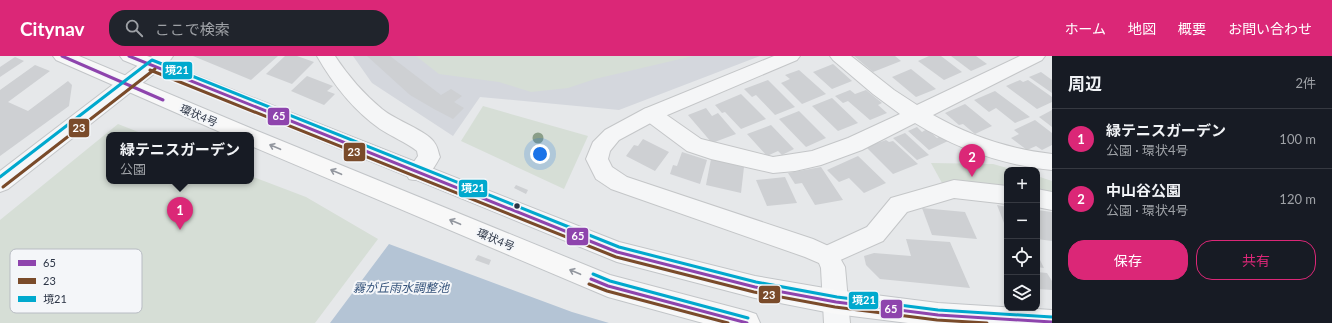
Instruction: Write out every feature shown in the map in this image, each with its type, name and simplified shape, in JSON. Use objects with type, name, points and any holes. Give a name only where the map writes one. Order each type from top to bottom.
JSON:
[{"type":"main road","name":"環状4号","points":[[62,56],[240,132]]},
{"type":"main road","points":[[129,56],[158,61],[417,173],[617,252],[755,287],[836,312],[938,315],[1052,322]]},
{"type":"main road","name":"環状4号","points":[[254,138],[608,286],[747,323]]},
{"type":"street","points":[[326,56],[333,69],[363,103],[385,122],[421,143],[428,149],[429,157],[417,173]]},
{"type":"street","points":[[791,56],[651,114],[612,135],[600,148],[597,159],[604,173],[619,183],[814,249],[827,256],[833,267],[836,312]]},
{"type":"street","points":[[839,56],[892,99],[915,114],[982,147],[1035,161],[1052,162]]},
{"type":"street","points":[[651,114],[694,144],[711,151],[773,165],[795,163],[814,159],[855,144],[1036,56]]},
{"type":"street","points":[[0,183],[158,61]]},
{"type":"street","points":[[827,256],[875,234],[899,204],[954,189],[1004,195]]},
{"type":"street","points":[[1040,199],[1052,201]]},
{"type":"shaded area","points":[[353,56],[760,56],[619,110],[480,97],[453,136],[372,83]]},
{"type":"shaded area","points":[[416,56],[693,56],[595,79],[568,88],[531,92],[499,82],[439,74]]},
{"type":"shaded area","points":[[483,106],[588,136],[564,189],[461,141]]},
{"type":"shaded area","points":[[118,124],[138,132],[108,132]]},
{"type":"shaded area","points":[[106,134],[106,184],[254,184],[254,177],[306,197],[378,239],[315,323],[0,323],[0,220]]},
{"type":"shaded area","points":[[931,163],[993,164],[1004,167],[1004,188],[942,183]]},
{"type":"shaded area","points":[[1040,177],[1052,181],[1052,197],[1040,194]]},
{"type":"water","name":"霧が丘雨水調整池","points":[[389,244],[572,312],[609,323],[330,323]]},
{"type":"building","points":[[193,56],[278,56],[251,80]]},
{"type":"building","points":[[285,56],[297,56],[314,62],[292,84],[266,74]]},
{"type":"building","points":[[367,56],[390,56],[441,95],[451,89],[462,96],[454,102],[464,108],[453,119],[434,109],[410,95]]},
{"type":"building","points":[[854,56],[895,56],[901,61],[873,72]]},
{"type":"building","points":[[929,56],[941,56],[962,72],[944,80],[918,61]]},
{"type":"building","points":[[951,56],[976,56],[987,64],[971,71]]},
{"type":"building","points":[[15,57],[24,61],[0,77],[0,67]]},
{"type":"building","points":[[833,64],[852,81],[832,89],[813,72]]},
{"type":"building","points":[[35,65],[50,71],[8,102],[28,111],[68,81],[72,85],[69,106],[0,156],[0,90]]},
{"type":"building","points":[[911,69],[936,89],[916,97],[892,77]]},
{"type":"building","points":[[799,70],[826,94],[802,104],[781,83],[790,79],[785,75]]},
{"type":"building","points":[[1041,72],[1052,80],[1052,93],[1029,77]]},
{"type":"building","points":[[307,76],[333,86],[327,91],[335,94],[324,105],[291,91]]},
{"type":"building","points":[[768,80],[795,107],[775,115],[756,95],[752,97],[744,89]]},
{"type":"building","points":[[1020,80],[1023,82],[1028,80],[1052,97],[1052,102],[1037,109],[1006,86]]},
{"type":"building","points":[[850,90],[855,94],[866,90],[882,103],[878,105],[887,113],[870,120],[848,101],[843,103],[835,96]]},
{"type":"building","points":[[995,91],[1030,117],[1015,123],[996,108],[989,112],[974,100]]},
{"type":"building","points":[[741,94],[766,119],[741,129],[725,112],[722,113],[715,105]]},
{"type":"building","points":[[832,98],[858,123],[838,131],[812,106]]},
{"type":"building","points":[[965,104],[992,126],[975,134],[963,124],[959,125],[945,113]]},
{"type":"building","points":[[706,108],[712,116],[718,113],[736,134],[712,143],[688,115]]},
{"type":"building","points":[[1052,110],[1052,127],[1039,117]]},
{"type":"building","points":[[799,111],[826,138],[806,147],[779,119]]},
{"type":"building","points":[[1035,120],[1052,133],[1052,145],[1042,150],[1036,146],[1027,150],[1011,138],[1019,134],[1014,130]]},
{"type":"building","points":[[771,125],[794,149],[782,155],[778,151],[767,156],[747,134]]},
{"type":"building","points":[[917,127],[922,132],[927,129],[937,138],[941,136],[948,141],[929,150],[908,131]]},
{"type":"building","points":[[905,133],[929,155],[917,160],[893,138]]},
{"type":"building","points":[[643,139],[669,152],[655,171],[626,156],[634,145],[638,146]]},
{"type":"building","points":[[886,140],[889,142],[893,141],[918,164],[893,174],[866,147]]},
{"type":"building","points":[[682,152],[707,160],[700,184],[670,174],[673,165],[677,166]]},
{"type":"building","points":[[858,156],[886,183],[864,193],[849,178],[839,182],[827,170]]},
{"type":"building","points":[[711,159],[744,167],[741,193],[706,185]]},
{"type":"building","points":[[821,167],[843,200],[815,205],[802,183],[795,184],[788,173]]},
{"type":"building","points":[[785,177],[797,203],[767,206],[756,180]]},
{"type":"building","points":[[516,185],[528,190],[526,194],[514,188]]},
{"type":"building","points":[[997,205],[1004,206],[1004,223]]},
{"type":"building","points":[[922,208],[965,212],[977,239],[932,235]]},
{"type":"building","points":[[1040,210],[1052,212],[1052,241],[1040,239]]},
{"type":"building","points":[[906,239],[950,242],[970,288],[880,279],[866,265],[864,256],[874,253],[911,256]]},
{"type":"building","points":[[478,255],[491,260],[489,265],[475,260]]},
{"type":"building","points":[[1040,260],[1044,268],[1040,267]]},
{"type":"building","points":[[1040,272],[1047,273],[1052,281],[1052,290],[1040,289]]},
{"type":"transit line","name":"65","points":[[62,56],[163,100]]},
{"type":"transit line","name":"65","points":[[129,56],[617,252],[755,287],[836,302],[938,315],[1052,322]]},
{"type":"transit line","name":"境21","points":[[0,177],[152,60],[619,247],[756,282],[837,297],[938,310],[1052,317]]},
{"type":"transit line","name":"23","points":[[3,187],[155,69]]},
{"type":"transit line","name":"23","points":[[150,70],[616,257],[754,292],[835,307],[937,320],[987,323]]},
{"type":"transit line","name":"境21","points":[[593,274],[610,281],[748,318]]},
{"type":"transit line","name":"65","points":[[591,279],[608,286],[747,323]]},
{"type":"transit line","name":"23","points":[[589,284],[607,291],[728,323]]},
{"type":"place","name":"中山谷公園","points":[[972,177]]},
{"type":"place","name":"緑テニスガーデン","points":[[180,230]]}]
